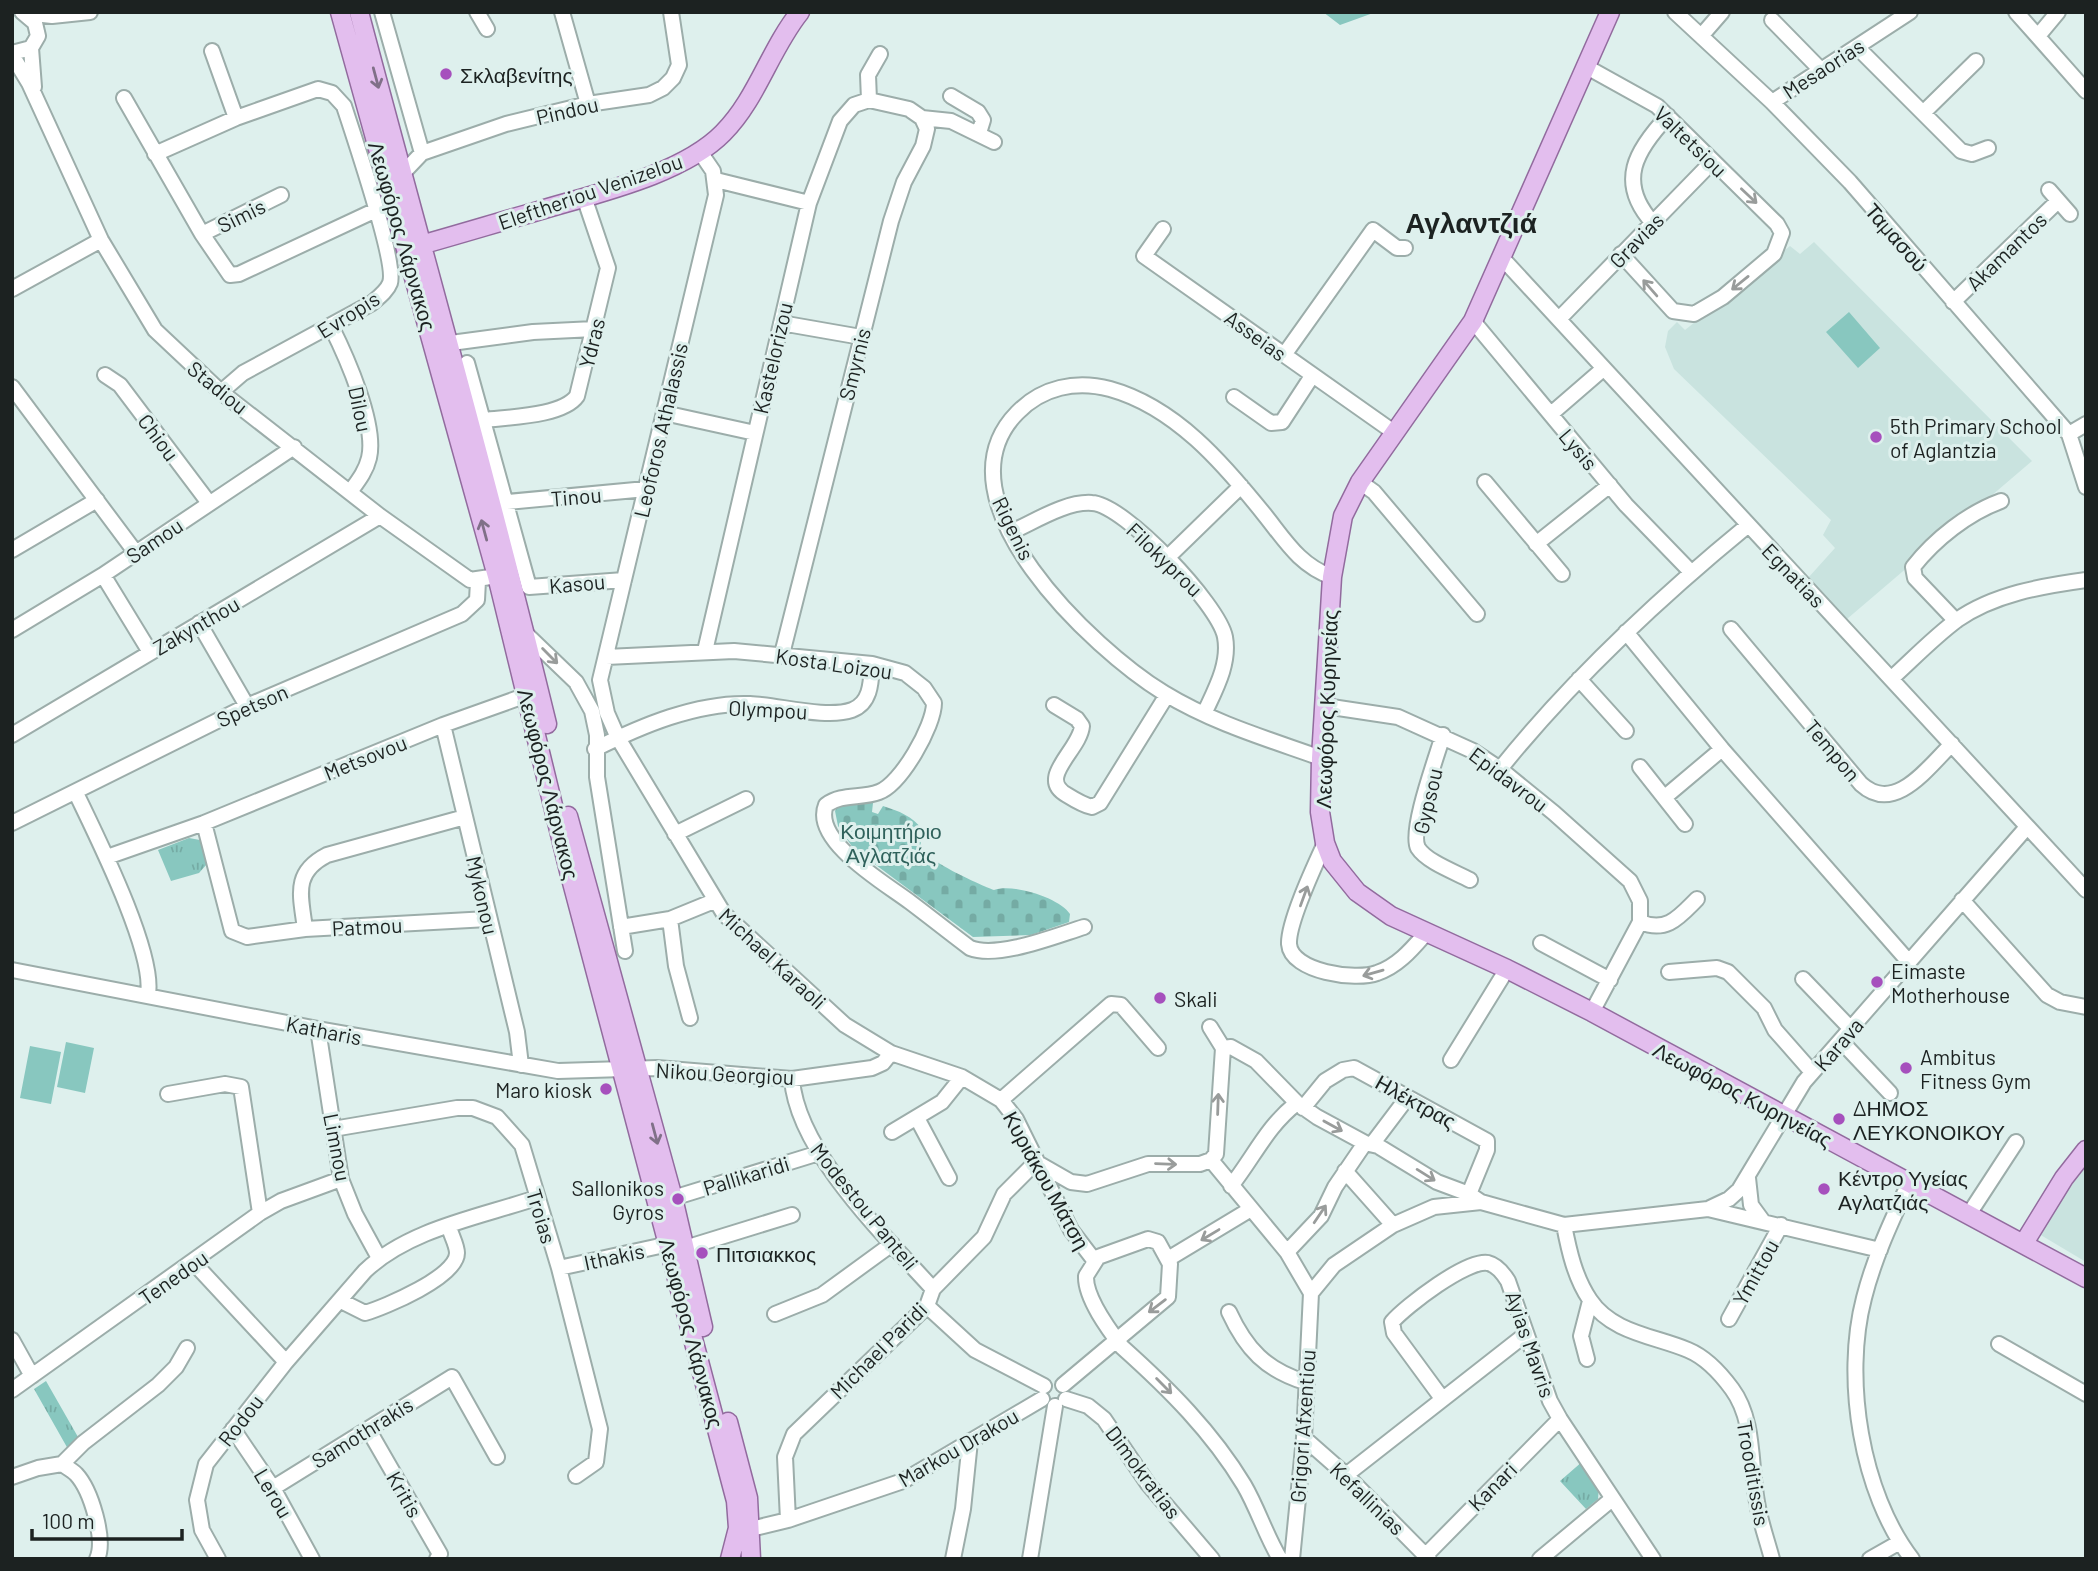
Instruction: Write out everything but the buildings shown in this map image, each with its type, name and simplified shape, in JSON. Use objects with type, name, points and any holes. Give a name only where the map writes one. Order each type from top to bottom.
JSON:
[{"type":"main road","name":"Λεωφόρος Λάρνακος","points":[[340,12],[413,247],[527,695],[748,1498],[751,1559]]},
{"type":"main road","name":"Λεωφόρος Λάρνακος","points":[[359,12],[402,174],[413,247],[451,343],[629,1069],[673,1198],[677,1246],[736,1501],[738,1528],[730,1559]]},
{"type":"main road","name":"Λεωφόρος Κυρηνείας","points":[[1611,12],[1503,259],[1473,321],[1360,482],[1343,516],[1332,577],[1321,758],[1320,812],[1325,843],[1332,861],[1357,892],[1391,916],[1507,968],[1592,1012],[2086,1278]]},
{"type":"main road","name":"Eleftheriou Venizelou","points":[[413,247],[584,197],[700,152],[725,132],[798,13]]},
{"type":"main road","points":[[2024,1243],[2064,1178],[2086,1150]]},
{"type":"street","points":[[24,13],[65,15],[90,12]]},
{"type":"street","points":[[382,12],[422,153]]},
{"type":"street","points":[[477,12],[487,29]]},
{"type":"street","points":[[562,12],[588,104]]},
{"type":"street","name":"Pindou","points":[[402,174],[422,153],[506,124],[588,104],[649,94],[663,88],[673,78],[679,65],[671,12]]},
{"type":"street","name":"Ταμασού","points":[[1675,12],[1772,102],[1850,182],[2068,434],[2086,487]]},
{"type":"street","points":[[1702,35],[1722,12]]},
{"type":"street","name":"Mesaorias","points":[[1772,102],[1819,68],[1910,12]]},
{"type":"street","points":[[2016,12],[2086,91]]},
{"type":"street","points":[[2038,36],[2058,12]]},
{"type":"street","points":[[24,13],[36,23],[34,42]]},
{"type":"street","points":[[12,54],[34,42],[65,15]]},
{"type":"street","points":[[1772,20],[1819,68]]},
{"type":"street","name":"Stadiou","points":[[34,42],[35,99]]},
{"type":"street","points":[[1857,47],[1967,154],[1988,148]]},
{"type":"street","points":[[212,51],[236,118]]},
{"type":"street","name":"Stadiou","points":[[12,54],[101,240],[155,330],[221,393],[380,516],[465,577],[478,581]]},
{"type":"street","points":[[880,54],[868,75],[869,100],[885,101],[909,109],[922,118],[951,121],[994,142]]},
{"type":"street","points":[[1923,113],[1976,61]]},
{"type":"street","name":"Valtetsiou","points":[[1586,66],[1636,92],[1668,116],[1777,224],[1782,233],[1774,254],[1723,297],[1694,314],[1673,311],[1621,254]]},
{"type":"street","name":"Evropis","points":[[155,155],[236,118],[318,89],[332,93],[344,106],[376,209],[391,271],[390,283],[372,303],[243,373],[221,393]]},
{"type":"street","points":[[951,96],[978,112],[983,120],[979,133]]},
{"type":"street","points":[[124,98],[201,234],[230,275],[239,274],[376,209]]},
{"type":"street","name":"Kastelorizou","points":[[705,651],[809,203],[840,121],[854,105],[869,100]]},
{"type":"street","points":[[1653,223],[1636,198],[1634,165],[1642,146],[1668,116]]},
{"type":"street","name":"Smyrnis","points":[[782,654],[860,337],[900,195],[923,146],[927,129],[922,118]]},
{"type":"street","points":[[700,152],[716,180],[809,203]]},
{"type":"street","name":"Gravias","points":[[1559,319],[1712,162]]},
{"type":"street","name":"Leoforos Athalassis","points":[[600,680],[716,195],[716,180]]},
{"type":"street","name":"Simis","points":[[201,234],[281,195]]},
{"type":"street","name":"Akamantos","points":[[1953,302],[2053,195],[2070,214]]},
{"type":"street","name":"Ydras","points":[[485,420],[555,410],[573,401],[580,389],[607,268],[584,197]]},
{"type":"street","name":"Asseias","points":[[1163,229],[1144,256],[1395,433]]},
{"type":"street","points":[[1284,355],[1373,230],[1397,248],[1405,248]]},
{"type":"street","points":[[13,287],[101,240]]},
{"type":"street","name":"Egnatias","points":[[1503,259],[2086,890]]},
{"type":"street","name":"Lysis","points":[[1473,321],[1610,485],[1691,572]]},
{"type":"street","points":[[780,323],[860,337]]},
{"type":"street","name":"Dilou","points":[[331,326],[353,374],[369,445],[366,469],[350,492]]},
{"type":"street","points":[[451,343],[533,332],[594,329]]},
{"type":"street","points":[[467,363],[507,502]]},
{"type":"street","points":[[1551,414],[1603,369]]},
{"type":"street","name":"Chiou","points":[[105,375],[120,385],[209,503]]},
{"type":"street","points":[[1234,397],[1271,422],[1282,422],[1312,376]]},
{"type":"street","name":"Rigenis","points":[[1321,758],[1204,714],[1167,695],[1124,667],[1087,634],[1059,605],[1011,532],[994,486],[996,444],[1008,424],[1026,405],[1045,393],[1074,385],[1111,390],[1144,403],[1186,431],[1241,486],[1293,554],[1309,567],[1332,577]]},
{"type":"street","points":[[12,387],[136,552]]},
{"type":"street","points":[[664,413],[755,433]]},
{"type":"street","points":[[2068,434],[2086,424]]},
{"type":"street","name":"Samou","points":[[12,630],[103,575],[294,447]]},
{"type":"street","points":[[1360,482],[1374,492],[1477,614]]},
{"type":"street","points":[[1485,482],[1562,574]]},
{"type":"street","points":[[1536,544],[1610,485]]},
{"type":"street","points":[[1167,558],[1241,486]]},
{"type":"street","name":"Tinou","points":[[507,502],[646,489]]},
{"type":"street","points":[[12,550],[97,500]]},
{"type":"street","points":[[1956,621],[1915,579],[1913,567],[1923,555],[1978,509],[2001,501]]},
{"type":"street","name":"Kasou","points":[[507,502],[529,587],[624,580]]},
{"type":"street","name":"Filokyprou","points":[[1011,532],[1074,505],[1102,504],[1114,510],[1167,558],[1210,604],[1225,638],[1221,677],[1204,714]]},
{"type":"street","name":"Zakynthou","points":[[12,735],[380,516]]},
{"type":"street","points":[[1500,769],[1535,725],[1626,632],[1691,572],[1747,526]]},
{"type":"street","points":[[103,575],[150,652]]},
{"type":"street","points":[[478,581],[497,576]]},
{"type":"street","points":[[1892,678],[1956,621],[2018,593],[2086,580]]},
{"type":"street","name":"Spetson","points":[[12,822],[76,793],[247,706],[462,614],[477,600],[478,581]]},
{"type":"street","points":[[199,623],[247,706]]},
{"type":"street","name":"Tempon","points":[[1731,629],[1861,784],[1872,792],[1887,796],[1901,791],[1952,744]]},
{"type":"street","points":[[523,632],[576,682],[592,711],[625,951]]},
{"type":"street","points":[[1626,632],[1723,749],[1909,962]]},
{"type":"street","name":"Kosta Loizou","points":[[606,657],[705,651],[782,654],[894,668],[915,680],[930,696],[934,713],[929,730],[894,782],[875,794],[848,796],[826,805],[824,814],[827,825],[848,854],[878,881],[907,899],[970,948],[980,952],[1005,949],[1084,927]]},
{"type":"street","name":"Olympou","points":[[596,750],[618,738],[685,713],[734,704],[825,712],[853,709],[863,703],[869,692],[872,664]]},
{"type":"street","points":[[1579,679],[1626,731]]},
{"type":"street","points":[[576,682],[588,684],[600,680]]},
{"type":"street","name":"Michael Karaoli","points":[[600,680],[605,704],[618,738],[713,901],[746,938],[845,1025],[891,1053],[962,1077],[1001,1100]]},
{"type":"street","name":"Metsovou","points":[[107,857],[204,823],[443,725],[527,695]]},
{"type":"street","points":[[1055,705],[1077,719],[1082,726],[1079,738],[1055,777],[1055,785],[1060,791],[1092,807],[1100,803],[1167,695]]},
{"type":"street","name":"Epidavrou","points":[[1325,706],[1389,715],[1443,735],[1500,769],[1630,881],[1640,901],[1640,922]]},
{"type":"street","name":"Mykonou","points":[[443,725],[517,1032],[522,1065]]},
{"type":"street","name":"Gypsou","points":[[1443,735],[1421,810],[1416,842],[1423,853],[1470,880]]},
{"type":"street","points":[[1665,797],[1723,749]]},
{"type":"street","points":[[1640,767],[1685,824]]},
{"type":"street","points":[[76,793],[107,857],[146,960],[148,994]]},
{"type":"street","points":[[675,834],[746,799]]},
{"type":"street","points":[[305,929],[300,889],[304,872],[314,861],[327,855],[465,817]]},
{"type":"street","name":"Patmou","points":[[204,823],[232,931],[247,937],[305,929],[488,919]]},
{"type":"street","name":"Karava","points":[[1708,1209],[1729,1199],[1748,1178],[1812,1072],[2026,827]]},
{"type":"street","points":[[1325,843],[1291,929],[1290,951],[1297,961],[1343,975],[1367,976],[1399,961],[1426,933]]},
{"type":"street","points":[[1592,1012],[1640,922],[1658,927],[1668,926],[1697,899]]},
{"type":"street","points":[[1962,900],[2048,995],[2060,1002],[2086,1007]]},
{"type":"street","points":[[621,926],[670,919],[713,901]]},
{"type":"street","points":[[670,919],[676,966],[691,1018]]},
{"type":"street","points":[[1541,943],[1610,980]]},
{"type":"street","points":[[1451,1060],[1507,968]]},
{"type":"street","points":[[1669,972],[1717,968],[1728,972],[1764,1008],[1775,1030],[1812,1072]]},
{"type":"street","name":"Katharis","points":[[12,970],[78,984],[148,994],[318,1030],[558,1071],[629,1069]]},
{"type":"street","points":[[1803,979],[1851,1029]]},
{"type":"street","points":[[1001,1100],[1111,1004],[1121,1005],[1158,1048]]},
{"type":"street","points":[[1036,1162],[1079,1184],[1122,1174],[1148,1164],[1200,1164],[1212,1160],[1216,1154],[1223,1048],[1210,1027]]},
{"type":"street","name":"Limnou","points":[[318,1030],[341,1179],[355,1214],[379,1258]]},
{"type":"street","points":[[1841,1041],[1890,1093]]},
{"type":"street","points":[[1223,1048],[1231,1047],[1256,1061],[1300,1105],[1437,1182],[1475,1198],[1564,1225],[1708,1209],[1880,1250]]},
{"type":"street","name":"Nikou Georgiou","points":[[629,1069],[792,1079],[872,1068],[883,1063],[891,1053]]},
{"type":"street","name":"Ηλέκτρας","points":[[1231,1186],[1253,1158],[1269,1127],[1300,1105],[1325,1081],[1343,1070],[1359,1070],[1487,1141],[1475,1198]]},
{"type":"street","points":[[892,1132],[942,1102],[962,1077]]},
{"type":"street","name":"Modestou Panteli","points":[[792,1079],[800,1116],[819,1153],[892,1244],[933,1289]]},
{"type":"street","points":[[168,1094],[225,1084],[241,1087],[260,1213]]},
{"type":"street","points":[[1287,1252],[1321,1216],[1345,1171],[1407,1098]]},
{"type":"street","name":"Κυριάκου Μάτση","points":[[1001,1100],[1016,1119],[1071,1230],[1094,1260]]},
{"type":"street","name":"Troias","points":[[333,1129],[457,1108],[484,1111],[497,1117],[522,1145],[559,1268],[600,1429],[596,1462],[576,1476]]},
{"type":"street","points":[[917,1118],[949,1178]]},
{"type":"street","points":[[1969,1214],[2016,1142]]},
{"type":"street","name":"Pallikaridi","points":[[673,1198],[819,1153]]},
{"type":"street","points":[[1212,1160],[1287,1252],[1311,1293],[1334,1265],[1393,1225],[1434,1208],[1475,1198]]},
{"type":"street","name":"Michael Paridi","points":[[788,1520],[785,1457],[794,1434],[927,1306],[933,1289],[985,1237],[1004,1194],[1036,1162]]},
{"type":"street","points":[[1345,1171],[1393,1225]]},
{"type":"street","points":[[1748,1178],[1751,1205],[1762,1220]]},
{"type":"street","name":"Tenedou","points":[[12,1390],[260,1213],[281,1201],[341,1179]]},
{"type":"street","points":[[1909,1183],[1880,1250],[1860,1315],[1856,1403],[1873,1478],[1900,1542],[1912,1559]]},
{"type":"street","name":"Rodou","points":[[218,1559],[202,1530],[197,1500],[206,1464],[286,1362],[379,1258],[404,1244],[536,1198]]},
{"type":"street","points":[[1251,1209],[1168,1259],[1154,1240],[1125,1245],[1094,1260],[1086,1282],[1115,1338],[1214,1440],[1245,1488],[1277,1557]]},
{"type":"street","name":"Ithakis","points":[[559,1268],[677,1246],[792,1214]]},
{"type":"street","name":"Trooditissis","points":[[1564,1225],[1572,1259],[1590,1301],[1607,1318],[1634,1332],[1689,1350],[1702,1358],[1734,1392],[1746,1420],[1757,1504],[1772,1559]]},
{"type":"street","name":"Ymittou","points":[[1729,1319],[1781,1225]]},
{"type":"street","points":[[341,1301],[365,1313],[389,1306],[453,1267],[457,1254],[449,1227]]},
{"type":"street","points":[[775,1314],[822,1295],[892,1244]]},
{"type":"street","name":"Markou Drakou","points":[[751,1529],[788,1520],[903,1481],[1054,1395],[1115,1338],[1166,1300],[1168,1259]]},
{"type":"street","points":[[193,1262],[286,1362]]},
{"type":"street","name":"Ayias Mavris","points":[[1441,1397],[1391,1327],[1397,1316],[1470,1266],[1486,1263],[1495,1266],[1508,1280],[1550,1401],[1653,1559]]},
{"type":"street","name":"Grigori Afxentiou","points":[[1292,1559],[1304,1438],[1311,1293]]},
{"type":"street","points":[[1587,1359],[1581,1336],[1590,1301]]},
{"type":"street","name":"Dimokratias","points":[[927,1306],[975,1350],[1054,1395],[1088,1406],[1104,1419],[1149,1484],[1212,1559]]},
{"type":"street","points":[[1228,1312],[1249,1348],[1264,1363],[1305,1382]]},
{"type":"street","points":[[1346,1475],[1441,1397],[1526,1334]]},
{"type":"street","points":[[12,1340],[32,1376]]},
{"type":"street","points":[[1999,1344],[2086,1394]]},
{"type":"street","points":[[12,1478],[38,1468],[62,1464],[83,1443],[158,1385],[176,1367],[187,1348]]},
{"type":"street","name":"Samothrakis","points":[[273,1488],[452,1377],[497,1457]]},
{"type":"street","points":[[1030,1559],[1054,1395]]},
{"type":"street","name":"Kanari","points":[[1428,1557],[1560,1419]]},
{"type":"street","name":"Lerou","points":[[233,1429],[273,1488],[312,1559]]},
{"type":"street","name":"Kritis","points":[[368,1429],[440,1553],[437,1559]]},
{"type":"street","name":"Kefallinias","points":[[1304,1438],[1346,1475],[1428,1557]]},
{"type":"street","points":[[953,1559],[963,1509],[970,1441]]},
{"type":"street","points":[[62,1464],[76,1474],[90,1500],[103,1546],[97,1559]]},
{"type":"street","points":[[1540,1559],[1612,1499]]},
{"type":"street","points":[[1870,1559],[1900,1542]]},
{"type":"shaded area","name":"5th Primary School of Aglantzia","points":[[1814,242],[2032,461],[1847,619],[1808,578],[1835,548],[1823,535],[1831,520],[1674,369],[1665,347],[1668,331],[1677,322],[1685,330],[1790,246],[1800,254]]},
{"type":"shaded area","points":[[2086,1163],[2086,1262],[2039,1234]]},
{"type":"green space","points":[[1323,12],[1376,12],[1340,25]]},
{"type":"green space","points":[[1849,312],[1880,348],[1858,368],[1826,332]]},
{"type":"green space","name":"Κοιμητήριο Αγλατζιάς","points":[[867,799],[873,803],[872,812],[878,814],[883,806],[914,821],[923,830],[921,847],[924,852],[941,865],[994,890],[1002,888],[1035,893],[1065,908],[1070,914],[1069,922],[1031,935],[973,937],[853,848],[838,826],[835,811],[841,801]]},
{"type":"green space","points":[[189,838],[200,840],[207,864],[199,873],[171,881],[158,850]]},
{"type":"green space","points":[[66,1042],[94,1048],[85,1093],[57,1087]]},
{"type":"green space","points":[[30,1046],[61,1052],[51,1104],[20,1098]]},
{"type":"green space","points":[[46,1381],[78,1437],[68,1449],[34,1389]]},
{"type":"green space","points":[[1583,1461],[1599,1486],[1598,1499],[1586,1509],[1560,1481]]},
{"type":"place","name":"Σκλαβενίτης","points":[[446,74]]},
{"type":"place","name":"5th Primary School of Aglantzia","points":[[1876,437]]},
{"type":"place","name":"Eimaste Motherhouse","points":[[1877,982]]},
{"type":"place","name":"Skali","points":[[1160,998]]},
{"type":"place","name":"Ambitus Fitness Gym","points":[[1906,1068]]},
{"type":"place","name":"Maro kiosk","points":[[606,1089]]},
{"type":"place","name":"ΔΗΜΟΣ ΛΕΥΚΟΝΟΙΚΟΥ","points":[[1839,1119]]},
{"type":"place","name":"Κέντρο Υγείας Αγλατζιάς","points":[[1824,1189]]},
{"type":"place","name":"Sallonikos Gyros","points":[[678,1199]]},
{"type":"place","name":"Πιτσιακκος","points":[[702,1253]]},
{"type":"district","name":"Αγλαντζιά","points":[[1471,222]]}]
